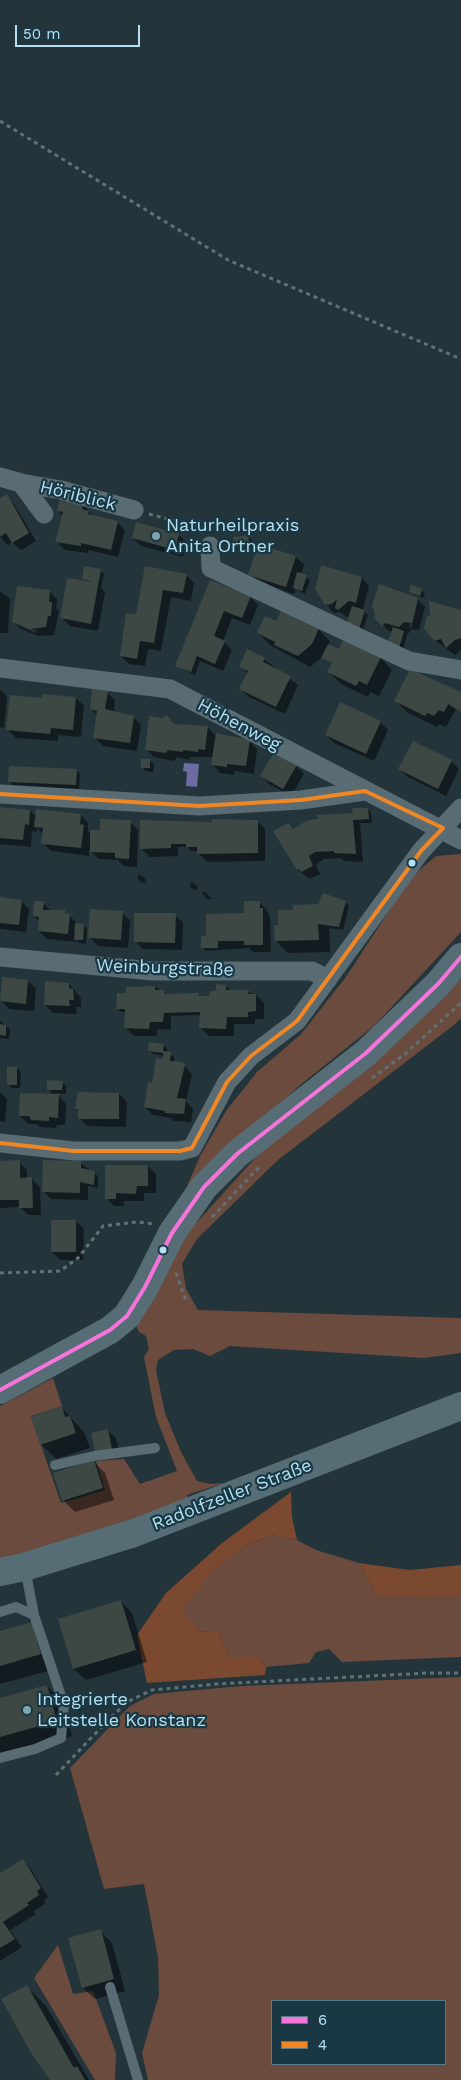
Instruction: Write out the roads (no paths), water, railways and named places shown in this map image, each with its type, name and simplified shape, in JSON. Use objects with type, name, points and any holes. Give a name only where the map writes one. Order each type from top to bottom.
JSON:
[{"type":"street","name":"Höriblick","points":[[0,476],[62,490],[134,510]]},
{"type":"street","name":"Höriblick","points":[[21,482],[44,514]]},
{"type":"street","points":[[210,546],[211,568],[409,661],[461,670]]},
{"type":"street","name":"Höhenweg","points":[[0,668],[170,689],[365,791],[443,828],[461,840]]},
{"type":"street","points":[[0,794],[199,806],[301,800],[365,791]]},
{"type":"street","points":[[0,1143],[74,1151],[180,1151],[192,1148],[227,1082],[251,1056],[297,1021],[421,851],[461,808]]},
{"type":"street","points":[[0,1390],[110,1330],[126,1316],[145,1287],[172,1233],[204,1188],[237,1154],[366,1053],[432,991],[461,957]]},
{"type":"street","name":"Weinburgstraße","points":[[0,958],[153,971],[312,971],[328,979]]},
{"type":"street","name":"Radolfzeller Straße","points":[[12,1570],[134,1533],[461,1406]]},
{"type":"lane","points":[[55,1465],[94,1456],[155,1448]]},
{"type":"lane","points":[[0,1758],[35,1749],[61,1738],[64,1705],[34,1615],[12,1570]]},
{"type":"lane","points":[[0,1612],[16,1607],[34,1615]]},
{"type":"lane","points":[[110,1987],[138,2080]]},
{"type":"water","points":[[184,763],[199,764],[197,787],[186,786],[187,772],[183,771]]},
{"type":"place","name":"Naturheilpraxis Anita Ortner","points":[[156,536]]},
{"type":"place","name":"Integrierte Leitstelle Konstanz","points":[[27,1710]]}]
